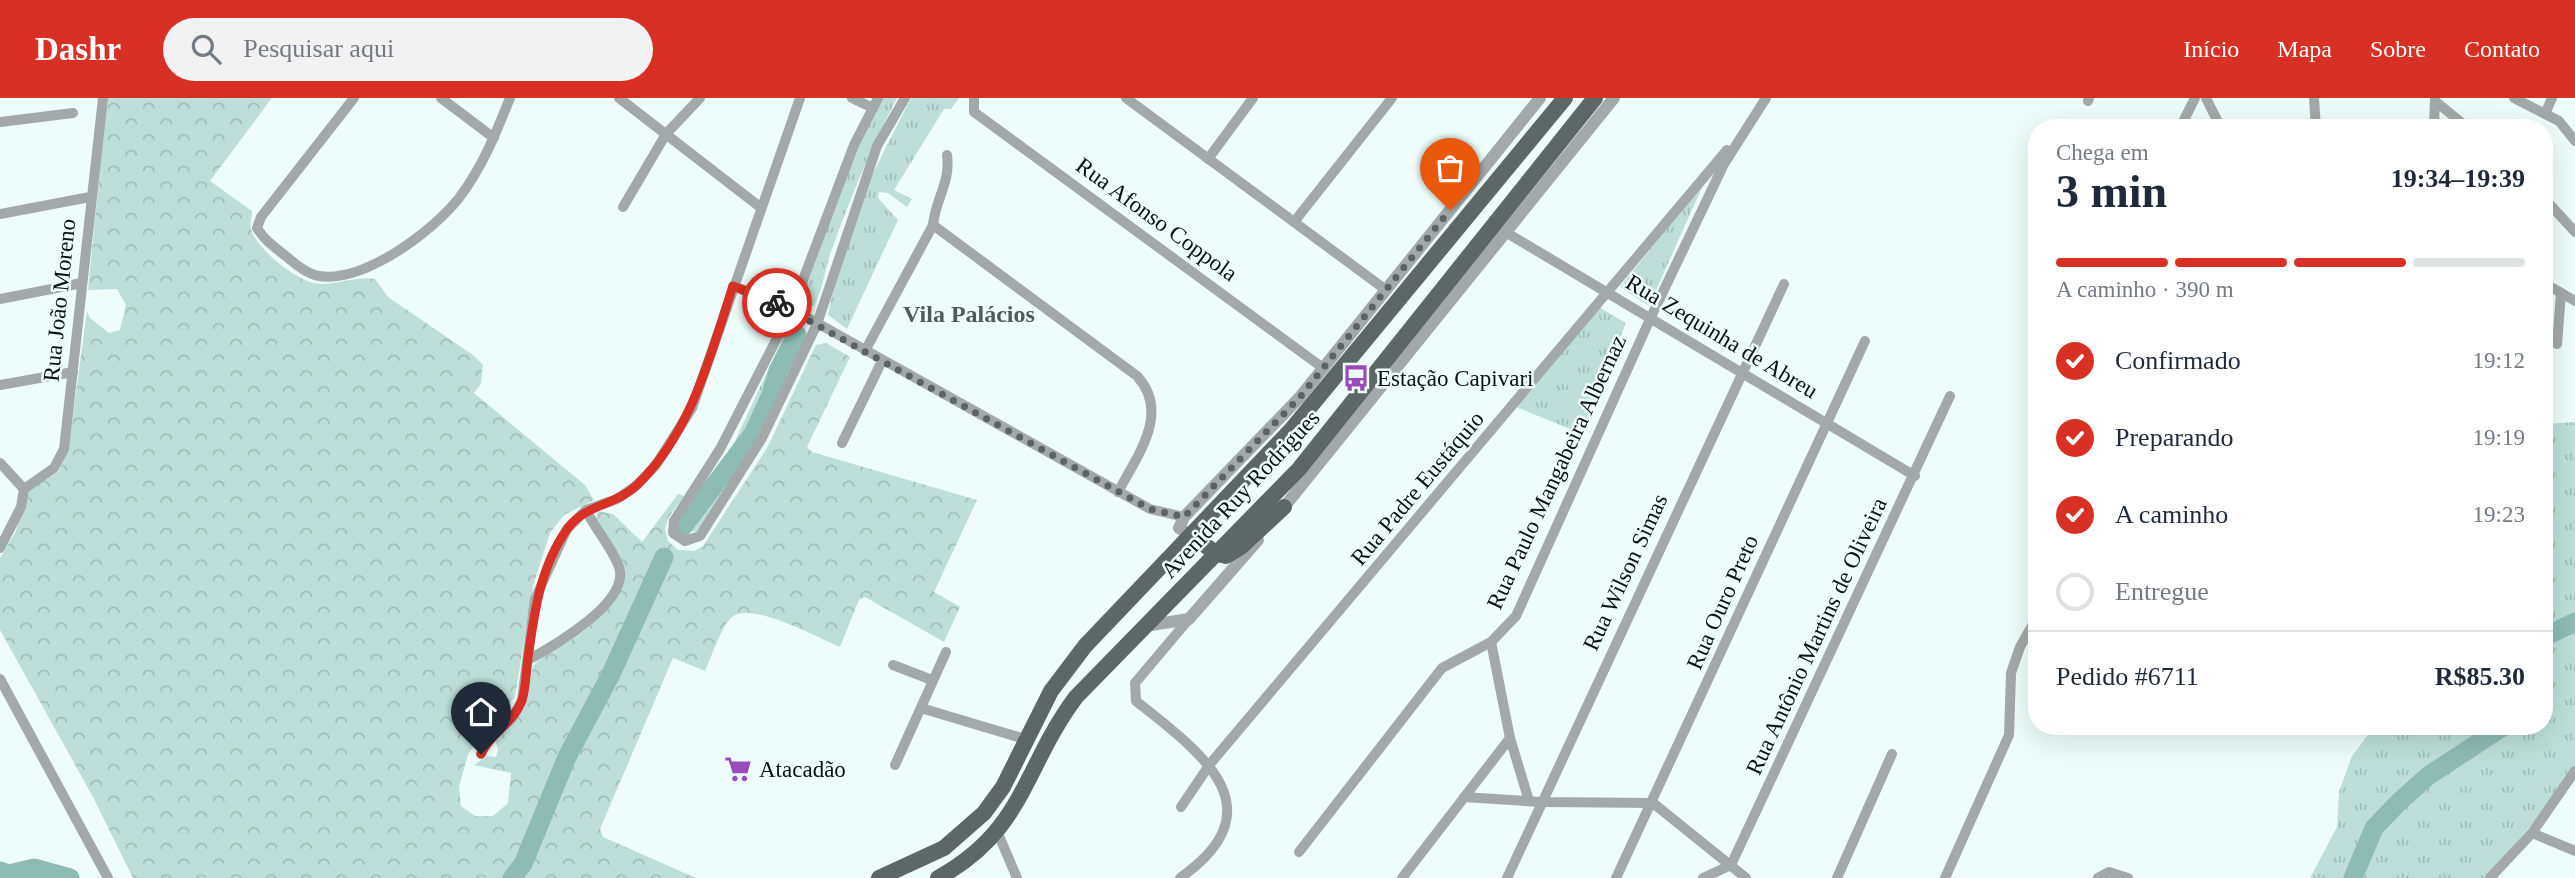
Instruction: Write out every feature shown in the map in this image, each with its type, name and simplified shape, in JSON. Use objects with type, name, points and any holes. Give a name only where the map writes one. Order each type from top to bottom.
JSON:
[{"type":"main road","name":"Avenida Ruy Rodrigues","points":[[879,878],[944,848],[972,826],[1003,787],[1051,691],[1085,646],[1185,527],[1307,412],[1565,98]]},
{"type":"main road","name":"Avenida Ruy Rodrigues","points":[[938,878],[975,853],[997,831],[1020,799],[1064,713],[1335,427],[1595,98]]},
{"type":"main road","points":[[1185,527],[1217,554],[1226,556],[1241,547],[1284,507]]},
{"type":"street","name":"Rua João Moreno","points":[[24,489],[54,468],[64,449],[103,98]]},
{"type":"street","points":[[354,98],[261,217],[257,228],[264,239],[310,274],[339,277],[374,265],[432,224],[458,199],[476,174],[510,98]]},
{"type":"street","points":[[441,98],[494,138]]},
{"type":"street","points":[[619,98],[760,206]]},
{"type":"street","points":[[624,207],[666,134],[700,98]]},
{"type":"street","points":[[481,754],[487,741],[513,717],[522,700],[536,599],[567,529],[586,510],[617,499],[636,486],[656,465],[692,408],[760,206],[800,98]]},
{"type":"street","points":[[852,98],[876,103],[855,145],[792,309],[720,449],[674,521],[673,533],[685,541],[700,536],[762,438],[817,324],[877,146],[905,98]]},
{"type":"street","points":[[1126,98],[1386,290]]},
{"type":"street","points":[[1208,159],[1253,98]]},
{"type":"street","points":[[1294,222],[1392,98]]},
{"type":"street","points":[[733,286],[792,309],[1185,527],[1323,368],[1540,98]]},
{"type":"street","points":[[1180,878],[1218,841],[1228,812],[1224,786],[1210,764],[1136,701],[1135,683],[1284,507],[1614,98]]},
{"type":"street","name":"Rua Paulo Mangabeira Albernaz","points":[[1299,852],[1442,668],[1491,642],[1516,616],[1651,317],[1742,132],[1766,98]]},
{"type":"street","points":[[2184,119],[2195,98]]},
{"type":"street","points":[[2206,98],[2216,119]]},
{"type":"street","points":[[2314,98],[2315,119]]},
{"type":"street","points":[[2514,98],[2559,121],[2575,141]]},
{"type":"street","points":[[2545,114],[2552,98]]},
{"type":"street","name":"Rua Afonso Coppola","points":[[973,100],[974,112],[1323,368]]},
{"type":"street","points":[[2434,119],[2435,100]]},
{"type":"street","points":[[2435,100],[2457,119]]},
{"type":"street","points":[[0,122],[73,113]]},
{"type":"street","name":"Rua Padre Eustáquio","points":[[1181,807],[1210,764],[1742,132]]},
{"type":"street","points":[[865,351],[933,225],[934,209],[947,182],[947,155]]},
{"type":"street","points":[[0,214],[90,197]]},
{"type":"street","points":[[2553,208],[2575,232]]},
{"type":"street","points":[[933,225],[1137,376],[1148,387],[1153,406],[1152,429],[1118,492]]},
{"type":"street","name":"Rua Zequinha de Abreu","points":[[1507,233],[1609,291],[1741,375],[1915,476]]},
{"type":"street","points":[[0,299],[82,283]]},
{"type":"street","name":"Rua Wilson Simas","points":[[1507,878],[1534,801],[1784,284]]},
{"type":"street","points":[[2553,288],[2575,300]]},
{"type":"street","points":[[2557,344],[2561,293]]},
{"type":"street","name":"Rua Ouro Preto","points":[[1616,878],[1828,426],[1865,341]]},
{"type":"street","points":[[842,443],[882,361]]},
{"type":"street","points":[[0,385],[73,372]]},
{"type":"street","name":"Rua Antônio Martins de Oliveira","points":[[1731,865],[1915,476],[1950,396]]},
{"type":"street","points":[[0,463],[24,489],[21,507],[0,548]]},
{"type":"street","points":[[528,660],[583,627],[618,582],[620,569],[586,510]]},
{"type":"street","points":[[1145,626],[1189,619]]},
{"type":"street","points":[[1945,878],[2009,735],[2011,673],[2028,636]]},
{"type":"street","points":[[1491,642],[1510,738],[1534,801]]},
{"type":"street","points":[[895,765],[946,652]]},
{"type":"street","points":[[893,665],[932,680]]},
{"type":"street","points":[[0,679],[108,878]]},
{"type":"street","points":[[921,709],[1025,739]]},
{"type":"street","points":[[1402,878],[1510,738]]},
{"type":"street","points":[[1837,878],[1892,754]]},
{"type":"street","points":[[2490,878],[2532,832],[2575,771]]},
{"type":"street","points":[[1464,797],[1653,803],[1746,878]]},
{"type":"street","points":[[997,831],[1017,878]]},
{"type":"street","points":[[2532,832],[2575,851]]},
{"type":"street","points":[[1703,878],[1731,865]]},
{"type":"street","points":[[2098,878],[2109,872],[2128,878]]},
{"type":"green space","points":[[107,98],[272,98],[210,181],[252,211],[251,228],[260,245],[280,264],[312,283],[375,279],[388,297],[473,355],[483,365],[481,384],[474,393],[585,485],[594,500],[564,515],[550,533],[533,586],[515,697],[468,754],[459,787],[461,806],[475,816],[493,816],[508,803],[511,773],[474,765],[487,756],[496,757],[498,750],[495,739],[522,707],[533,666],[595,622],[610,603],[621,581],[625,569],[595,522],[598,511],[613,514],[642,542],[678,494],[684,496],[669,517],[665,529],[668,541],[678,550],[694,551],[703,546],[767,448],[816,345],[826,343],[850,357],[807,447],[812,452],[977,500],[934,592],[960,607],[944,642],[865,597],[859,600],[840,647],[769,617],[741,613],[732,617],[724,627],[705,671],[673,658],[600,829],[603,837],[696,878],[133,878],[93,797],[0,630],[0,558],[15,533],[29,491],[59,471],[68,450],[87,311],[90,318],[109,333],[120,330],[126,305],[117,289],[88,290]]},
{"type":"green space","points":[[882,98],[897,98],[854,191],[817,300],[814,306],[803,306],[799,298],[855,151]]},
{"type":"green space","points":[[911,98],[959,98],[951,109],[944,109],[894,190],[912,199],[907,207],[888,193],[879,192],[878,198],[898,220],[847,329],[828,315],[835,280],[871,177]]},
{"type":"green space","points":[[1704,183],[1649,306],[1620,287]]},
{"type":"green space","points":[[1592,303],[1626,323],[1580,433],[1511,405]]},
{"type":"green space","points":[[788,327],[804,333],[765,420],[698,532],[687,531],[682,525],[683,518],[735,441]]},
{"type":"green space","points":[[2575,422],[2575,774],[2486,878],[2310,878],[2337,827],[2339,792],[2352,756],[2368,735],[2553,735],[2553,423]]},
{"type":"waterway","points":[[682,528],[753,434],[771,395],[778,371],[797,335]]},
{"type":"waterway","points":[[512,878],[523,864],[567,757],[611,674],[664,557]]},
{"type":"waterway","points":[[2553,633],[2575,622]]},
{"type":"waterway","points":[[2353,878],[2374,828],[2428,776],[2490,735]]},
{"type":"waterway","points":[[0,871],[9,874],[34,868],[70,878]]},
{"type":"way so far","points":[[777,303],[1150,509],[1178,518],[1184,517],[1300,397],[1450,210]]},
{"type":"place","name":"Estação Capivari","points":[[1356,378]]},
{"type":"place","name":"Atacadão","points":[[738,769]]},
{"type":"district","name":"Vila Palácios","points":[[969,314]]},
{"type":"route","points":[[481,754],[487,741],[513,717],[522,700],[536,599],[567,529],[586,510],[617,499],[636,486],[656,465],[692,408],[733,286],[777,303]]}]
